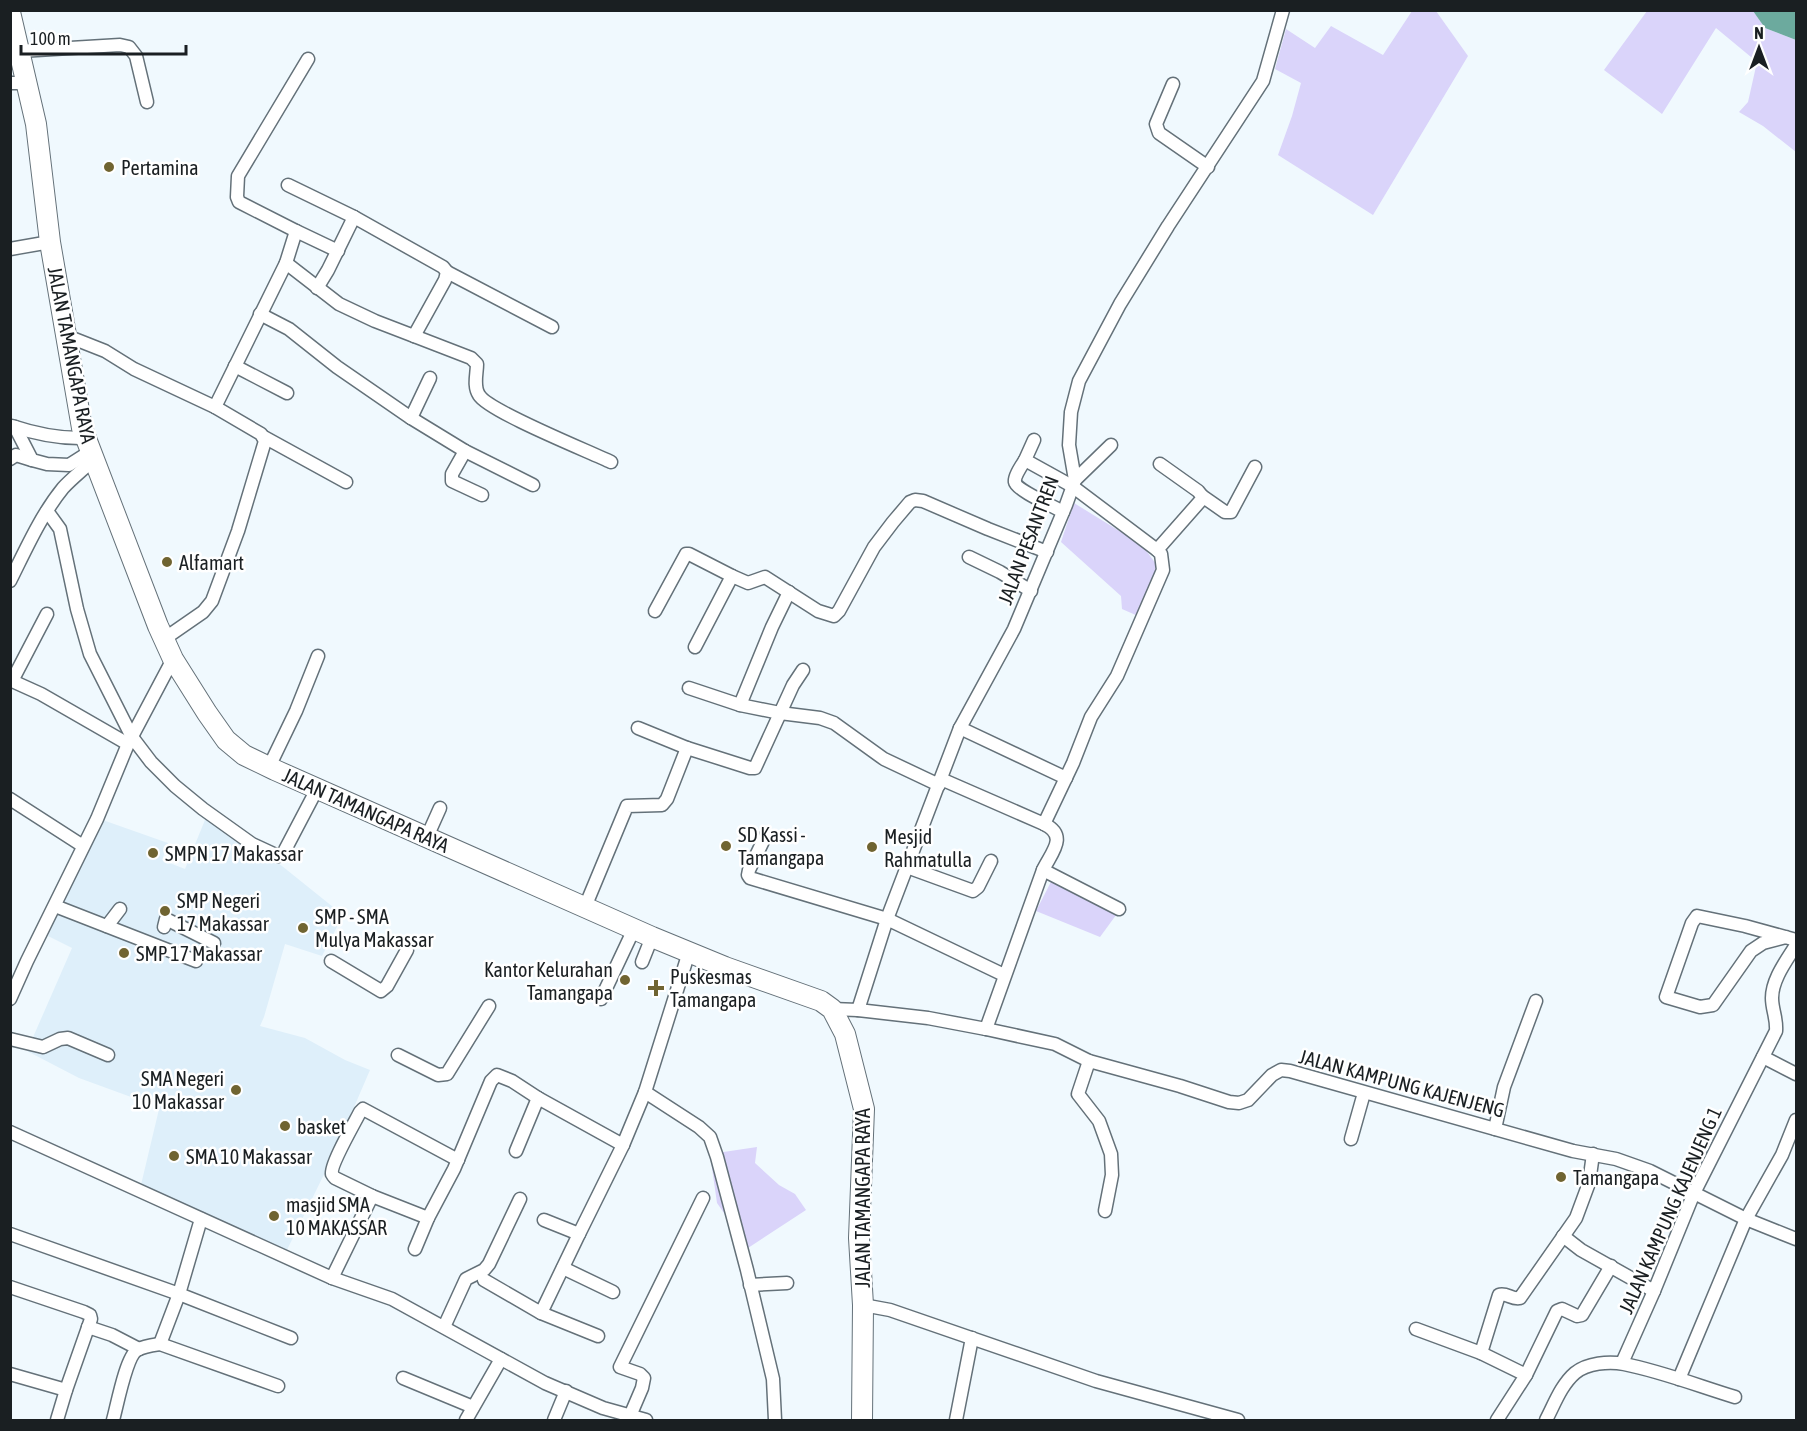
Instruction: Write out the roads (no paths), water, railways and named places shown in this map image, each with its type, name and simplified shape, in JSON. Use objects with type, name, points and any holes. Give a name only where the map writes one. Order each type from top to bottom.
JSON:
[{"type":"main road","name":"JALAN TAMANGAPA RAYA","points":[[10,12],[20,51],[19,83],[36,124],[50,242],[82,428],[139,580],[173,659],[226,741],[244,754],[317,789],[643,933],[725,967],[821,1000],[832,1009],[845,1034],[864,1109],[859,1238],[863,1305],[862,1420]]},
{"type":"street","name":"JALAN PESANTREN","points":[[858,1010],[887,919],[960,728],[1014,629],[1063,512],[1073,483],[1069,445],[1071,412],[1079,381],[1120,304],[1263,81],[1283,10]]},
{"type":"street","points":[[20,51],[120,45],[129,47],[136,56],[147,102]]},
{"type":"street","points":[[308,59],[238,176],[237,197],[239,202],[338,251]]},
{"type":"street","points":[[1173,84],[1156,124],[1159,133],[1208,167]]},
{"type":"street","points":[[288,185],[354,217],[444,267],[447,272],[552,327]]},
{"type":"street","points":[[318,288],[354,217]]},
{"type":"street","points":[[215,407],[286,264],[296,231]]},
{"type":"street","points":[[10,249],[50,242]]},
{"type":"street","points":[[286,264],[339,304],[375,321],[471,358],[477,364],[476,383],[480,398],[512,417],[611,462]]},
{"type":"street","points":[[414,336],[446,280],[447,272]]},
{"type":"street","points":[[260,314],[289,329],[337,367],[411,418],[465,451],[533,485]]},
{"type":"street","points":[[67,336],[105,351],[134,369],[215,407],[346,482]]},
{"type":"street","points":[[235,366],[287,393]]},
{"type":"street","points":[[411,418],[430,378]]},
{"type":"street","points":[[13,426],[90,449]]},
{"type":"street","points":[[13,426],[32,460]]},
{"type":"street","points":[[164,639],[203,612],[212,601],[257,470],[265,444],[264,437]]},
{"type":"street","points":[[1034,440],[1015,479],[1016,485],[1063,512]]},
{"type":"street","points":[[1073,483],[1111,445]]},
{"type":"street","points":[[10,459],[16,455],[47,464],[69,465],[90,449]]},
{"type":"street","points":[[10,581],[47,511],[90,449]]},
{"type":"street","points":[[465,451],[452,474],[452,481],[482,495]]},
{"type":"street","points":[[1025,460],[1073,483],[1157,550],[1161,554],[1164,570],[1117,676],[1091,717],[1044,824]]},
{"type":"street","points":[[1160,464],[1226,512],[1231,512],[1255,467]]},
{"type":"street","points":[[1157,550],[1201,502],[1202,496]]},
{"type":"street","points":[[655,611],[686,554],[689,554],[748,583],[765,577],[818,611],[834,616],[839,611],[874,547],[892,522],[910,502],[915,500],[923,501],[1047,552]]},
{"type":"street","points":[[47,511],[60,529],[77,609],[90,654],[130,740],[151,762],[203,809],[252,844],[278,856],[282,855],[285,850],[317,789]]},
{"type":"street","points":[[969,557],[1031,591]]},
{"type":"street","points":[[695,647],[732,576]]},
{"type":"street","points":[[740,705],[789,592]]},
{"type":"street","points":[[47,614],[11,681],[130,740]]},
{"type":"street","points":[[269,767],[296,711],[318,656]]},
{"type":"street","points":[[10,999],[96,819],[130,740],[173,659]]},
{"type":"street","points":[[638,728],[687,748],[755,768],[793,685],[803,670]]},
{"type":"street","points":[[689,688],[740,705],[820,718],[834,723],[884,759],[1054,829],[1056,847],[1043,870],[986,1029]]},
{"type":"street","points":[[960,728],[1066,778]]},
{"type":"street","points":[[585,907],[627,806],[662,805],[667,799],[687,748]]},
{"type":"street","points":[[10,799],[83,846]]},
{"type":"street","points":[[427,837],[440,808]]},
{"type":"street","points":[[766,835],[748,870],[750,878],[887,919],[1005,975]]},
{"type":"street","points":[[908,867],[973,891],[978,887],[991,861]]},
{"type":"street","points":[[1043,870],[1119,909]]},
{"type":"street","points":[[55,906],[196,961]]},
{"type":"street","points":[[107,926],[120,909]]},
{"type":"street","points":[[1697,916],[1744,926],[1793,941],[1763,943],[1750,951],[1713,1005],[1700,1007],[1666,997],[1692,923],[1697,916]]},
{"type":"street","points":[[164,927],[166,919],[214,943]]},
{"type":"street","points":[[642,962],[643,933]]},
{"type":"street","points":[[601,999],[643,933]]},
{"type":"street","name":"JALAN KAMPUNG KAJENJENG 1","points":[[1622,1363],[1694,1193],[1776,1031],[1773,988],[1793,941]]},
{"type":"street","points":[[331,961],[381,991],[387,986],[407,950]]},
{"type":"street","points":[[541,1313],[645,1092],[689,952]]},
{"type":"street","points":[[1495,1129],[1503,1087],[1536,1000]]},
{"type":"street","points":[[398,1055],[438,1075],[447,1074],[489,1006]]},
{"type":"street","points":[[832,1009],[858,1010]]},
{"type":"street","name":"JALAN KAMPUNG KAJENJENG","points":[[858,1010],[928,1018],[1055,1044],[1089,1062],[1180,1086],[1229,1102],[1239,1103],[1248,1100],[1272,1075],[1281,1070],[1573,1152],[1616,1159],[1650,1171],[1746,1219],[1797,1239]]},
{"type":"street","points":[[10,1040],[43,1047],[68,1038],[108,1055]]},
{"type":"street","points":[[1763,1057],[1794,1073],[1797,1059]]},
{"type":"street","points":[[1089,1062],[1078,1094],[1099,1122],[1111,1154],[1112,1175],[1105,1211]]},
{"type":"street","points":[[415,1249],[458,1160],[482,1101],[497,1075],[512,1081],[622,1145]]},
{"type":"street","points":[[645,1092],[699,1127],[710,1137],[773,1379],[775,1420]]},
{"type":"street","points":[[1351,1139],[1364,1094]]},
{"type":"street","points":[[516,1151],[538,1098]]},
{"type":"street","points":[[428,1218],[372,1196],[341,1182],[332,1175],[341,1148],[363,1109],[458,1160]]},
{"type":"street","points":[[1679,1379],[1746,1219],[1782,1155],[1797,1120]]},
{"type":"street","points":[[10,1132],[332,1278],[392,1299],[545,1383],[603,1408],[611,1416],[630,1416],[646,1420]]},
{"type":"street","points":[[1481,1353],[1499,1295],[1520,1298],[1576,1218],[1589,1183],[1593,1154]]},
{"type":"street","points":[[332,1278],[372,1196]]},
{"type":"street","points":[[630,1416],[644,1378],[640,1374],[620,1367],[703,1198]]},
{"type":"street","points":[[444,1327],[466,1279],[484,1270],[489,1264],[520,1199]]},
{"type":"street","points":[[160,1344],[201,1219]]},
{"type":"street","points":[[544,1220],[579,1234]]},
{"type":"street","points":[[10,1234],[178,1294],[291,1338]]},
{"type":"street","points":[[1563,1236],[1581,1250],[1654,1291]]},
{"type":"street","points":[[1497,1420],[1526,1375],[1557,1311],[1562,1309],[1577,1316],[1582,1315],[1611,1266]]},
{"type":"street","points":[[563,1268],[613,1292]]},
{"type":"street","points":[[484,1280],[541,1313],[598,1336]]},
{"type":"street","points":[[750,1285],[787,1283]]},
{"type":"street","points":[[10,1287],[88,1314],[90,1319],[57,1420]]},
{"type":"street","points":[[863,1305],[890,1310],[1096,1381],[1238,1420]]},
{"type":"street","points":[[88,1327],[112,1335],[139,1349]]},
{"type":"street","points":[[1416,1329],[1481,1353],[1526,1375]]},
{"type":"street","points":[[956,1420],[972,1338]]},
{"type":"street","points":[[113,1420],[131,1358],[139,1349],[160,1344],[278,1386]]},
{"type":"street","points":[[466,1420],[501,1359]]},
{"type":"street","points":[[1546,1420],[1566,1383],[1576,1372],[1594,1364],[1622,1363],[1735,1397]]},
{"type":"street","points":[[10,1374],[66,1390]]},
{"type":"street","points":[[403,1378],[473,1407]]},
{"type":"street","points":[[554,1420],[566,1391]]},
{"type":"place","name":"Pertamina","points":[[109,167]]},
{"type":"place","name":"Alfamart","points":[[167,562]]},
{"type":"place","name":"SD Kassi - Tamangapa","points":[[726,846]]},
{"type":"place","name":"Mesjid Rahmatulla","points":[[872,847]]},
{"type":"place","name":"SMPN 17 Makassar","points":[[153,853]]},
{"type":"place","name":"SMP Negeri 17 Makassar","points":[[165,911]]},
{"type":"place","name":"SMP - SMA Mulya Makassar","points":[[303,928]]},
{"type":"place","name":"SMP 17 Makassar","points":[[124,953]]},
{"type":"place","name":"Kantor Kelurahan Tamangapa","points":[[625,980]]},
{"type":"place","name":"Puskesmas Tamangapa","points":[[656,988]]},
{"type":"place","name":"SMA Negeri 10 Makassar","points":[[236,1090]]},
{"type":"place","name":"basket","points":[[285,1126]]},
{"type":"place","name":"SMA 10 Makassar","points":[[174,1156]]},
{"type":"place","name":"Tamangapa","points":[[1561,1177]]},
{"type":"place","name":"masjid SMA 10 MAKASSAR","points":[[274,1216]]}]
